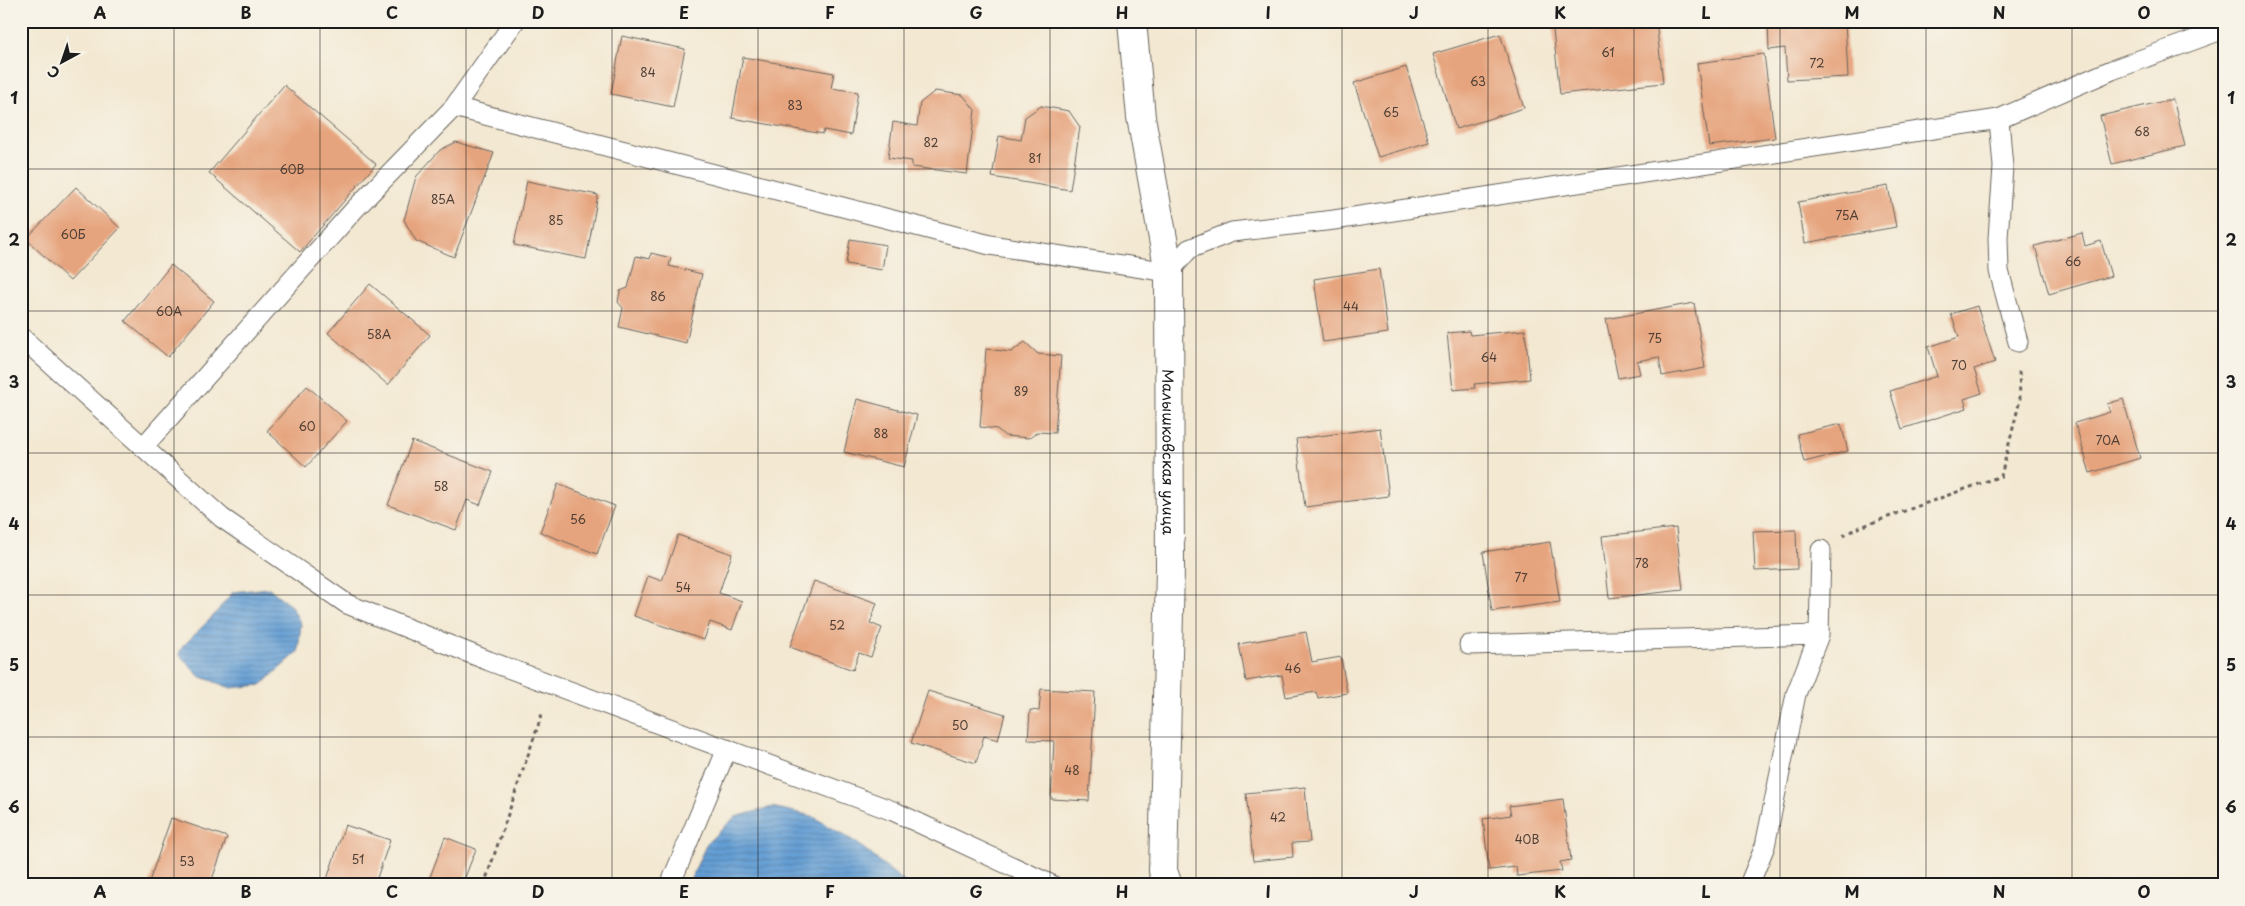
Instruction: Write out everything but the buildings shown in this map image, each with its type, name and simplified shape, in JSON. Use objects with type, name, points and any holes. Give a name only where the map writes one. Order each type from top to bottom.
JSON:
[{"type":"street","name":"Малышковская улица","points":[[1132,21],[1141,116],[1169,272],[1170,568],[1163,871],[1168,885]]},
{"type":"lane","points":[[144,446],[354,210],[454,107],[515,21]]},
{"type":"lane","points":[[454,107],[990,245],[1169,272],[1189,249],[1232,232],[1334,220],[1999,118],[2112,70],[2224,29]]},
{"type":"lane","points":[[1999,118],[2003,167],[1998,238],[1999,270],[2018,342]]},
{"type":"lane","points":[[21,337],[222,518],[347,604],[552,684],[892,811],[1052,885]]},
{"type":"lane","points":[[1750,885],[1765,846],[1796,694],[1820,635],[1821,550]]},
{"type":"lane","points":[[1469,645],[1820,635]]},
{"type":"lane","points":[[670,885],[727,749]]},
{"type":"path","points":[[1821,550],[1854,529],[2001,476],[2020,400],[2018,342]]},
{"type":"path","points":[[484,885],[552,684]]},
{"type":"water","points":[[269,588],[291,606],[301,624],[298,652],[261,685],[231,688],[199,676],[179,654],[183,646],[214,615],[233,592]]},
{"type":"water","points":[[772,807],[812,816],[857,843],[908,885],[688,885],[707,843],[735,817]]}]
